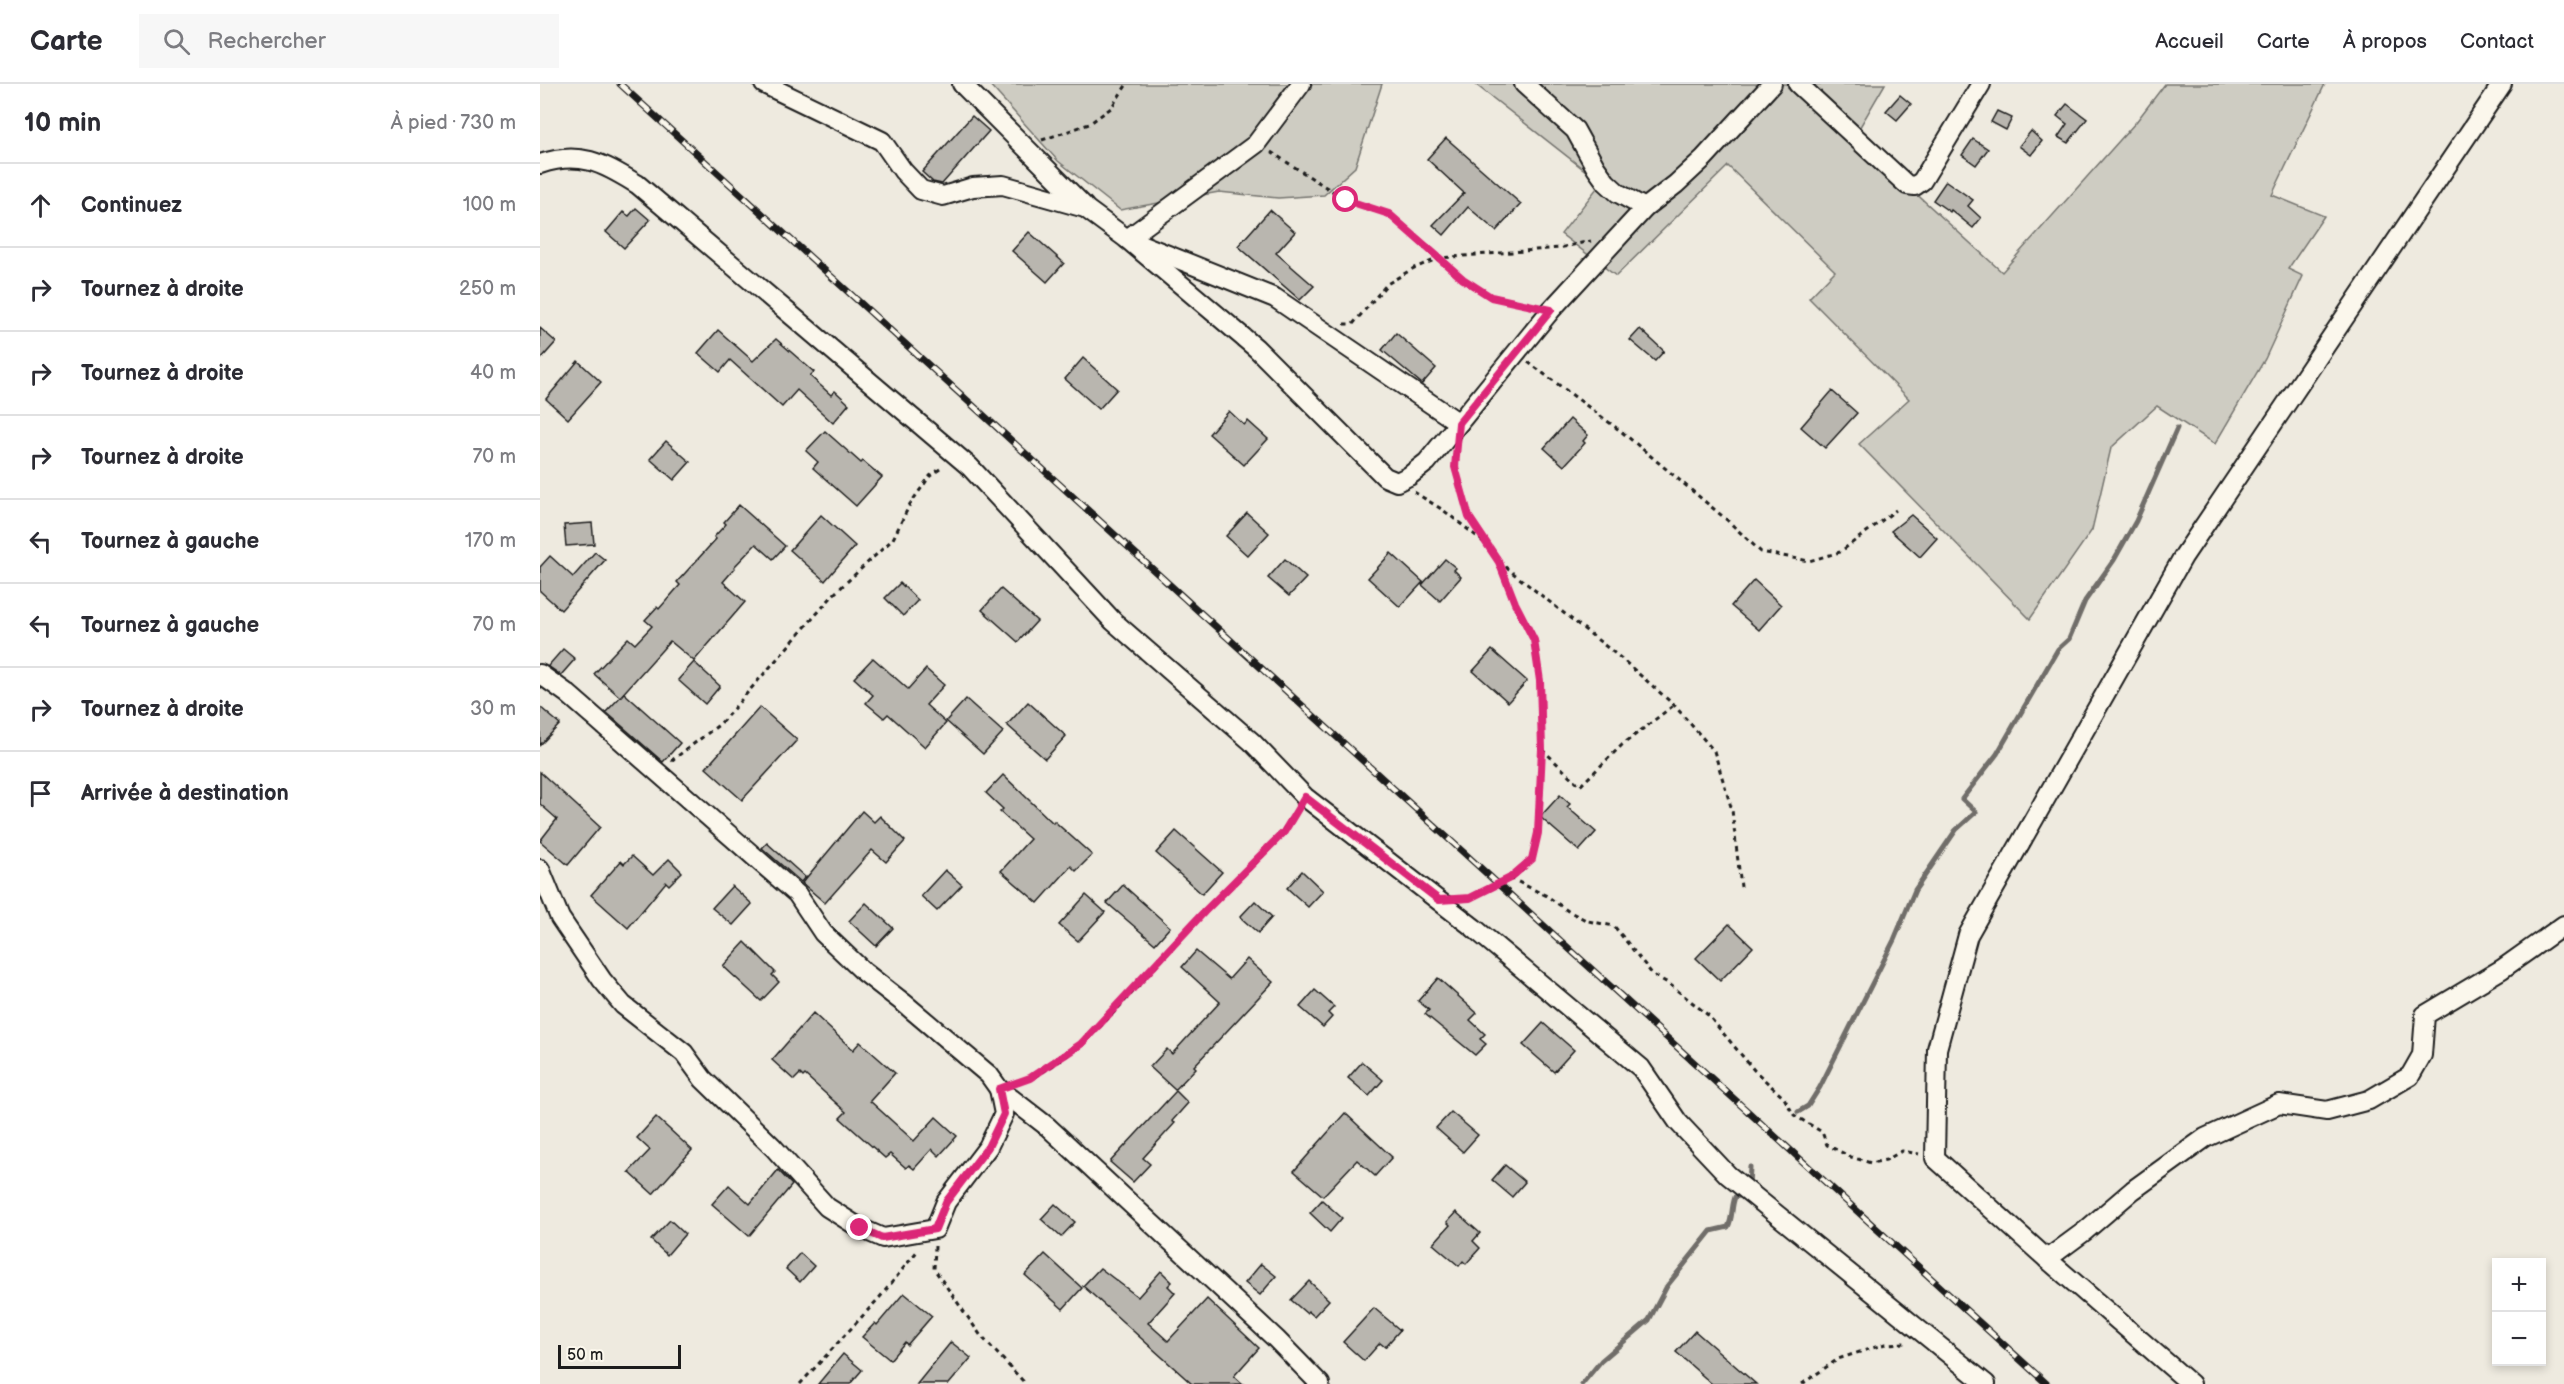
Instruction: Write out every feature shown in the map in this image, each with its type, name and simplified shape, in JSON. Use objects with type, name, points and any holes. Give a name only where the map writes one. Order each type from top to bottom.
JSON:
[{"type":"street","points":[[764,84],[882,141],[903,171],[921,190],[943,196],[973,188],[1004,185],[1085,208]]},
{"type":"street","points":[[962,84],[1085,208],[1127,239],[1256,348],[1385,477],[1397,482],[1427,462],[1551,310],[1645,208],[1704,158],[1772,84]]},
{"type":"street","points":[[1127,239],[1256,144],[1301,84]]},
{"type":"street","points":[[1524,84],[1575,130],[1606,182],[1618,193],[1645,208]]},
{"type":"street","points":[[1798,84],[1907,185],[1915,186],[1922,182],[1982,84]]},
{"type":"street","points":[[2192,1384],[2046,1259],[1935,1158],[1937,1049],[1968,935],[2183,556],[2502,84]]},
{"type":"street","points":[[540,164],[559,157],[600,162],[637,184],[958,457],[1113,621],[1252,742],[1305,797],[1439,900],[1641,1068],[1678,1122],[1728,1175],[1986,1384]]},
{"type":"street","points":[[1127,239],[1275,298],[1459,423]]},
{"type":"street","points":[[540,674],[567,694],[655,773],[797,894],[823,933],[864,972],[989,1075],[999,1089],[1048,1127],[1276,1339],[1320,1384]]},
{"type":"street","points":[[540,869],[560,918],[602,980],[623,1005],[684,1053],[703,1079],[773,1147],[827,1207],[860,1228],[882,1238],[935,1229],[946,1202],[988,1147],[1004,1114],[999,1089]]},
{"type":"street","points":[[2046,1259],[2085,1232],[2133,1190],[2205,1138],[2278,1104],[2327,1112],[2369,1100],[2410,1076],[2422,1055],[2425,1015],[2502,969],[2564,925]]},
{"type":"path","points":[[1023,147],[1089,124],[1111,108],[1127,84]]},
{"type":"path","points":[[1256,144],[1291,163],[1309,178],[1346,200],[1389,214],[1463,279],[1491,297],[1551,310]]},
{"type":"path","points":[[1339,324],[1353,324],[1387,284],[1414,268],[1440,258],[1559,248],[1619,236]]},
{"type":"path","points":[[1516,354],[1552,378],[1622,432],[1727,520],[1761,552],[1809,561],[1840,552],[1896,510]]},
{"type":"path","points":[[1439,900],[1470,898],[1510,878],[1532,859],[1538,833],[1542,749],[1540,681],[1534,640],[1515,603],[1499,562],[1469,517],[1455,467],[1459,423]]},
{"type":"path","points":[[655,773],[720,724],[835,593],[893,539],[910,504],[930,476],[958,457]]},
{"type":"path","points":[[1397,482],[1443,510],[1487,544]]},
{"type":"path","points":[[1499,562],[1622,659],[1674,705],[1714,751],[1732,810],[1741,887]]},
{"type":"path","points":[[1542,749],[1580,786],[1622,745],[1674,705]]},
{"type":"path","points":[[999,1089],[1030,1078],[1081,1044],[1204,912],[1284,832],[1305,797]]},
{"type":"path","points":[[1510,878],[1547,896],[1568,911],[1588,921],[1614,926],[1653,975],[1677,989],[1708,1015],[1718,1030],[1754,1070],[1784,1098],[1794,1115],[1822,1132],[1827,1145],[1851,1157],[1871,1163],[1886,1160],[1902,1152],[1935,1158]]},
{"type":"path","points":[[935,1229],[934,1269],[981,1336],[1024,1383]]},
{"type":"path","points":[[800,1384],[880,1297],[935,1229]]},
{"type":"path","points":[[1802,1384],[1838,1359],[1885,1344],[1933,1341]]},
{"type":"shaded area","points":[[989,84],[1382,84],[1355,167],[1324,195],[1278,198],[1219,192],[1120,210],[1058,161]]},
{"type":"shaded area","points":[[1475,84],[1885,84],[1854,137],[2002,272],[2136,122],[2165,84],[2325,84],[2272,195],[2324,216],[2288,269],[2303,276],[2265,359],[2215,444],[2157,406],[2111,448],[2092,530],[2030,619],[1859,444],[1909,399],[1809,298],[1835,271],[1728,166],[1616,276],[1561,234],[1601,183]]},
{"type":"building","points":[[1900,95],[1911,104],[1897,120],[1886,111]]},
{"type":"building","points":[[2067,104],[2087,119],[2068,143],[2058,137],[2067,124],[2057,116]]},
{"type":"building","points":[[1997,111],[2012,118],[2006,130],[1991,122]]},
{"type":"building","points":[[972,116],[989,131],[942,184],[933,182],[922,172]]},
{"type":"building","points":[[2031,131],[2042,141],[2031,155],[2019,146]]},
{"type":"building","points":[[1446,138],[1521,204],[1496,231],[1468,207],[1444,235],[1433,225],[1464,193],[1427,159]]},
{"type":"building","points":[[1973,139],[1988,149],[1976,165],[1962,155]]},
{"type":"building","points":[[1946,181],[1973,200],[1968,206],[1981,218],[1973,228],[1951,210],[1950,212],[1933,200]]},
{"type":"building","points":[[636,208],[650,220],[624,248],[606,232],[623,212],[629,216]]},
{"type":"building","points":[[1270,210],[1295,232],[1276,253],[1314,286],[1300,300],[1238,246]]},
{"type":"building","points":[[1029,232],[1064,263],[1047,282],[1012,251]]},
{"type":"building","points":[[540,328],[556,342],[540,360]]},
{"type":"building","points":[[1640,329],[1664,351],[1655,361],[1630,340]]},
{"type":"building","points":[[718,330],[753,361],[776,339],[814,372],[810,376],[831,395],[835,391],[849,404],[833,423],[797,390],[782,407],[730,360],[720,372],[698,353]]},
{"type":"building","points":[[1396,333],[1436,368],[1422,384],[1382,350]]},
{"type":"building","points":[[1083,358],[1117,389],[1099,409],[1065,379]]},
{"type":"building","points":[[578,361],[601,382],[568,419],[546,399]]},
{"type":"building","points":[[1832,391],[1857,413],[1825,448],[1801,427]]},
{"type":"building","points":[[1229,411],[1244,425],[1248,421],[1268,439],[1244,465],[1209,434]]},
{"type":"building","points":[[1570,419],[1588,435],[1583,441],[1585,443],[1564,466],[1544,448]]},
{"type":"building","points":[[825,431],[861,463],[863,461],[882,477],[856,506],[813,468],[818,462],[806,451]]},
{"type":"building","points":[[666,441],[690,462],[674,480],[650,459]]},
{"type":"building","points":[[739,505],[785,546],[773,559],[756,544],[734,567],[723,582],[745,602],[694,661],[670,641],[620,697],[594,674],[628,638],[635,644],[652,626],[645,620],[657,607],[659,609],[680,585],[677,582],[716,539],[714,537],[726,524],[724,522]]},
{"type":"building","points":[[1247,513],[1269,533],[1248,556],[1226,536]]},
{"type":"building","points":[[821,515],[855,546],[825,581],[790,550]]},
{"type":"building","points":[[1911,515],[1937,538],[1920,557],[1891,531]]},
{"type":"building","points":[[592,523],[594,544],[566,546],[564,525]]},
{"type":"building","points":[[595,552],[605,560],[561,610],[540,591],[540,567],[550,556],[573,577]]},
{"type":"building","points":[[1391,553],[1423,582],[1400,607],[1368,578]]},
{"type":"building","points":[[1285,559],[1306,578],[1289,596],[1268,578]]},
{"type":"building","points":[[1445,559],[1456,568],[1454,570],[1461,577],[1440,601],[1422,585]]},
{"type":"building","points":[[1754,580],[1781,605],[1759,630],[1731,606]]},
{"type":"building","points":[[900,583],[918,600],[903,616],[885,598]]},
{"type":"building","points":[[1001,589],[1037,621],[1018,642],[982,610]]},
{"type":"building","points":[[563,649],[575,659],[561,675],[548,666]]},
{"type":"building","points":[[1492,650],[1527,681],[1508,702],[1473,671]]},
{"type":"building","points":[[873,658],[908,689],[926,669],[944,685],[926,705],[946,723],[925,747],[888,714],[884,718],[866,703],[873,695],[854,678]]},
{"type":"building","points":[[694,662],[720,686],[705,704],[678,680]]},
{"type":"building","points":[[624,693],[680,743],[663,762],[606,712]]},
{"type":"building","points":[[966,699],[1003,732],[983,754],[946,721]]},
{"type":"building","points":[[1028,702],[1066,736],[1045,759],[1007,725]]},
{"type":"building","points":[[540,707],[560,724],[540,745]]},
{"type":"building","points":[[760,707],[797,740],[742,800],[706,768]]},
{"type":"building","points":[[540,772],[600,827],[568,865],[540,841],[557,819],[540,804]]},
{"type":"building","points":[[1003,775],[1053,823],[1054,821],[1092,855],[1076,871],[1071,866],[1038,903],[1001,871],[1030,839],[1000,812],[1003,809],[986,793]]},
{"type":"building","points":[[1560,795],[1570,804],[1567,807],[1596,832],[1579,851],[1540,817]]},
{"type":"building","points":[[862,811],[874,822],[880,816],[905,841],[886,862],[872,850],[825,903],[802,883]]},
{"type":"building","points":[[1176,831],[1222,872],[1202,894],[1156,853]]},
{"type":"building","points":[[767,843],[805,877],[801,882],[762,848]]},
{"type":"building","points":[[632,856],[653,875],[669,859],[682,872],[669,885],[666,882],[628,928],[591,895],[621,861],[624,864]]},
{"type":"building","points":[[945,870],[962,885],[937,911],[921,896]]},
{"type":"building","points":[[1302,871],[1323,891],[1308,907],[1287,888]]},
{"type":"building","points":[[1123,885],[1170,927],[1155,944],[1107,903]]},
{"type":"building","points":[[732,886],[752,904],[733,925],[712,908]]},
{"type":"building","points":[[1086,895],[1105,912],[1078,941],[1059,925]]},
{"type":"building","points":[[1255,901],[1272,917],[1258,933],[1240,917]]},
{"type":"building","points":[[866,903],[893,928],[876,946],[849,921]]},
{"type":"building","points":[[1729,924],[1753,947],[1720,981],[1696,958]]},
{"type":"building","points":[[745,942],[775,972],[772,975],[779,982],[761,1001],[723,966]]},
{"type":"building","points":[[1196,951],[1229,979],[1247,959],[1273,982],[1194,1066],[1196,1068],[1175,1090],[1150,1067],[1167,1049],[1172,1054],[1220,1002],[1182,967]]},
{"type":"building","points":[[1438,978],[1477,1013],[1470,1020],[1485,1034],[1480,1039],[1486,1044],[1475,1055],[1425,1014],[1429,1010],[1418,1001]]},
{"type":"building","points":[[1315,990],[1334,1007],[1328,1013],[1332,1017],[1323,1027],[1300,1007]]},
{"type":"building","points":[[813,1013],[853,1050],[860,1042],[895,1073],[870,1101],[914,1141],[936,1117],[957,1136],[939,1156],[932,1149],[914,1169],[909,1165],[906,1168],[890,1154],[885,1158],[840,1118],[846,1112],[805,1075],[803,1077],[800,1074],[794,1080],[772,1060]]},
{"type":"building","points":[[1543,1023],[1574,1050],[1554,1072],[1523,1045]]},
{"type":"building","points":[[1362,1062],[1383,1080],[1369,1096],[1348,1078]]},
{"type":"building","points":[[1176,1091],[1188,1103],[1172,1121],[1175,1123],[1143,1158],[1150,1164],[1133,1182],[1110,1162]]},
{"type":"building","points":[[1451,1112],[1478,1135],[1463,1152],[1436,1128]]},
{"type":"building","points":[[1345,1113],[1392,1157],[1375,1176],[1357,1160],[1323,1196],[1294,1171]]},
{"type":"building","points":[[656,1117],[692,1150],[653,1194],[629,1172],[650,1150],[637,1138]]},
{"type":"building","points":[[1505,1165],[1525,1182],[1512,1197],[1492,1180]]},
{"type":"building","points":[[778,1170],[792,1185],[749,1236],[712,1204],[729,1185],[750,1204]]},
{"type":"building","points":[[1322,1200],[1342,1218],[1330,1232],[1310,1213]]},
{"type":"building","points":[[1055,1204],[1075,1222],[1061,1237],[1041,1219]]},
{"type":"building","points":[[1456,1212],[1480,1233],[1473,1241],[1480,1248],[1466,1264],[1463,1261],[1459,1266],[1433,1244],[1450,1225],[1447,1222]]},
{"type":"building","points":[[670,1220],[685,1234],[667,1255],[651,1240]]},
{"type":"building","points":[[800,1253],[814,1266],[800,1282],[786,1269]]},
{"type":"building","points":[[1045,1254],[1082,1288],[1063,1309],[1025,1275]]},
{"type":"building","points":[[1261,1264],[1276,1276],[1260,1295],[1245,1283]]},
{"type":"building","points":[[1100,1268],[1138,1297],[1161,1271],[1172,1282],[1168,1286],[1175,1293],[1148,1323],[1168,1341],[1207,1299],[1259,1348],[1234,1376],[1243,1384],[1192,1384],[1083,1286]]},
{"type":"building","points":[[1309,1281],[1329,1300],[1314,1316],[1308,1311],[1306,1313],[1291,1300]]},
{"type":"building","points":[[904,1293],[932,1316],[907,1345],[905,1342],[890,1360],[862,1337],[875,1323],[877,1325]]},
{"type":"building","points":[[1374,1308],[1400,1330],[1385,1347],[1380,1343],[1364,1361],[1343,1342]]},
{"type":"building","points":[[1695,1331],[1756,1384],[1712,1384],[1676,1352]]},
{"type":"building","points":[[951,1342],[971,1358],[949,1384],[917,1384]]},
{"type":"building","points":[[843,1354],[862,1370],[850,1384],[818,1384]]},
{"type":"waterway","points":[[1798,1112],[1808,1106],[1820,1087],[1894,940],[1915,890],[1956,830],[1976,812],[1962,799],[1997,754],[2058,649],[2069,639],[2085,601],[2114,560],[2136,521],[2177,428]]},
{"type":"waterway","points":[[1749,1186],[1750,1167]]},
{"type":"waterway","points":[[1582,1384],[1601,1361],[1649,1320],[1667,1286],[1711,1231],[1728,1227],[1735,1197],[1746,1194]]},
{"type":"railway","points":[[620,84],[2047,1384]]},
{"type":"route","points":[[860,1228],[882,1238],[935,1229],[946,1202],[988,1147],[1004,1114],[999,1089],[1030,1078],[1081,1044],[1204,912],[1284,832],[1298,805],[1305,797],[1439,900],[1470,898],[1510,878],[1532,859],[1538,833],[1542,749],[1540,681],[1534,640],[1515,603],[1499,562],[1469,517],[1455,467],[1459,423],[1551,310],[1491,297],[1463,279],[1389,214],[1346,200]]}]
